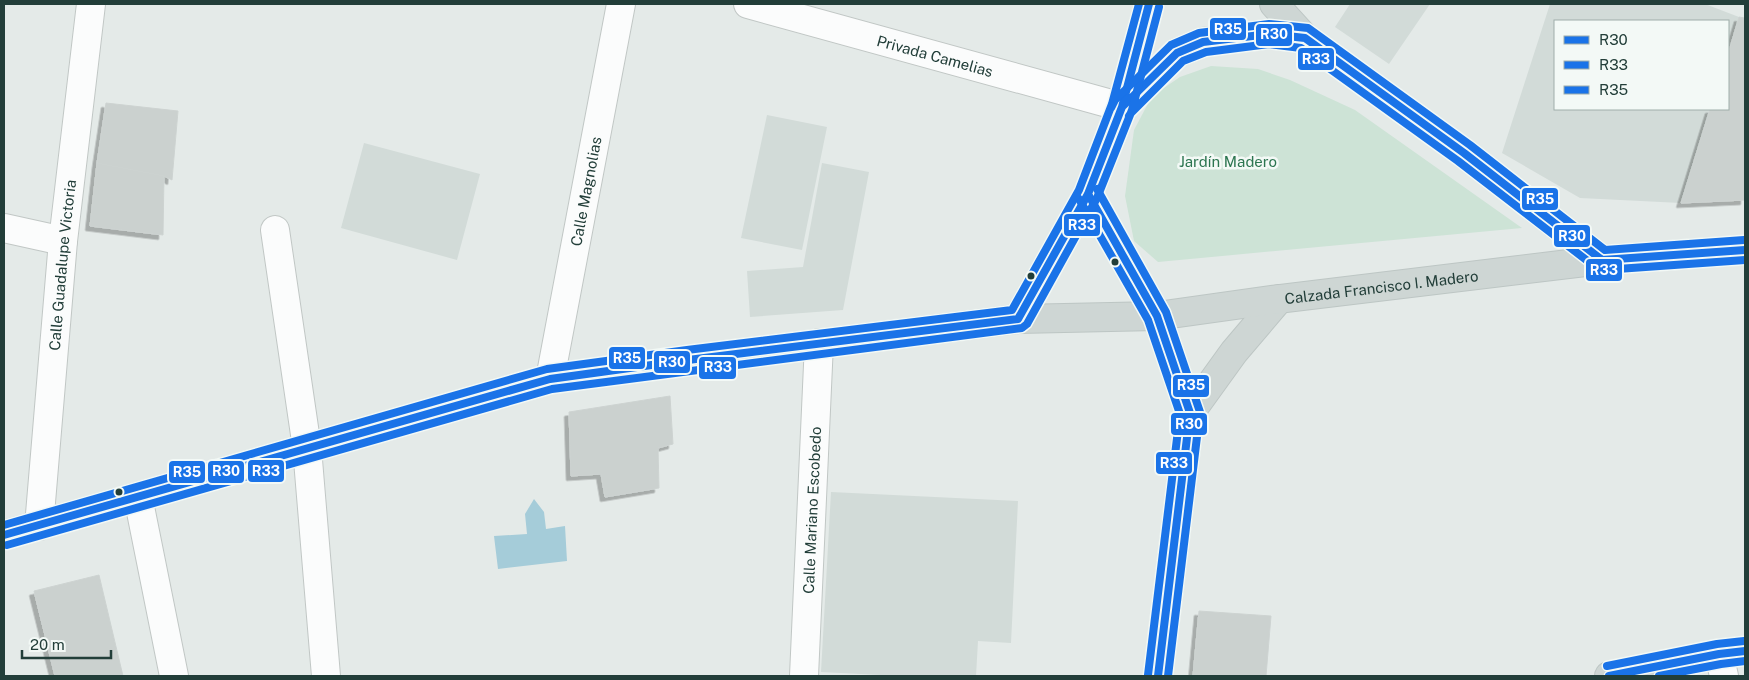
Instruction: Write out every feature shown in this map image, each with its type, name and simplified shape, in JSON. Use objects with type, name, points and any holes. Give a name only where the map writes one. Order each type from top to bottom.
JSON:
[{"type":"main road","points":[[1149,4],[1122,107],[1088,194],[1157,316],[1190,413],[1158,676]]},
{"type":"main road","points":[[1274,4],[1305,38],[1464,153],[1602,260]]},
{"type":"main road","points":[[1122,107],[1176,53],[1203,42],[1269,34],[1305,38]]},
{"type":"main road","name":"Calzada Francisco I. Madero","points":[[4,535],[550,379],[819,343],[1018,319],[1157,316],[1279,298],[1602,260],[1745,250]]},
{"type":"main road","points":[[1190,413],[1234,352],[1279,298]]},
{"type":"main road","points":[[1609,676],[1729,660]]},
{"type":"street","name":"Calle Guadalupe Victoria","points":[[39,526],[63,241],[91,4]]},
{"type":"street","name":"Calle Magnolias","points":[[550,379],[621,4]]},
{"type":"street","name":"Privada Camelias","points":[[748,4],[1122,107]]},
{"type":"street","points":[[1018,319],[1088,194]]},
{"type":"street","points":[[4,228],[63,241]]},
{"type":"street","points":[[275,230],[307,448],[326,676]]},
{"type":"street","name":"Calle Mariano Escobedo","points":[[804,676],[819,343]]},
{"type":"street","points":[[138,497],[174,676]]},
{"type":"shaded area","points":[[1350,4],[1430,4],[1389,64],[1335,27]]},
{"type":"shaded area","points":[[1550,4],[1705,4],[1739,17],[1729,51],[1729,20],[1554,20],[1554,110],[1710,110],[1681,203],[1580,198],[1502,153]]},
{"type":"shaded area","points":[[767,115],[827,127],[802,250],[741,238]]},
{"type":"shaded area","points":[[364,143],[480,174],[457,260],[341,228]]},
{"type":"shaded area","points":[[822,163],[869,172],[843,310],[750,317],[747,271],[803,267]]},
{"type":"shaded area","points":[[831,492],[1018,501],[1011,643],[978,641],[976,676],[900,676],[821,672]]},
{"type":"green space","name":"Jardín Madero","points":[[1211,66],[1258,69],[1290,80],[1355,110],[1522,228],[1158,262],[1134,241],[1125,196],[1134,130],[1152,96],[1180,77]]},
{"type":"water","points":[[534,499],[544,512],[546,529],[565,526],[567,561],[498,569],[494,536],[527,534],[525,514]]},
{"type":"building","points":[[1739,17],[1745,18],[1745,200],[1681,203],[1710,110],[1729,110],[1729,51]]},
{"type":"building","points":[[106,103],[178,111],[172,180],[164,176],[97,163]]},
{"type":"building","points":[[97,163],[164,176],[163,235],[90,226]]},
{"type":"building","points":[[670,396],[673,444],[658,448],[659,488],[605,497],[601,474],[571,476],[569,412]]},
{"type":"building","points":[[99,575],[123,676],[55,676],[34,591]]},
{"type":"building","points":[[1199,611],[1271,616],[1266,676],[1193,676]]},
{"type":"transit line","name":"R35","points":[[4,525],[547,369],[1012,310],[1079,190],[1112,104],[1139,4]]},
{"type":"transit line","name":"R30","points":[[4,535],[550,379],[1018,319],[1088,194],[1122,107],[1149,4]]},
{"type":"transit line","name":"R33","points":[[7,545],[552,389],[1022,328],[1027,324],[1097,198],[1132,110],[1159,7]]},
{"type":"transit line","name":"R35","points":[[1111,108],[1115,100],[1171,45],[1199,33],[1269,24],[1308,28],[1470,145],[1605,250],[1744,240]]},
{"type":"transit line","name":"R30","points":[[1120,112],[1122,107],[1177,53],[1203,42],[1269,34],[1305,38],[1464,153],[1602,260],[1745,250]]},
{"type":"transit line","name":"R33","points":[[1129,116],[1183,61],[1206,52],[1269,44],[1301,48],[1458,161],[1598,269],[1745,260]]},
{"type":"transit line","name":"R35","points":[[1097,189],[1166,312],[1200,412],[1168,676]]},
{"type":"transit line","name":"R30","points":[[1088,194],[1157,316],[1190,413],[1158,676]]},
{"type":"transit line","name":"R33","points":[[1079,199],[1148,320],[1180,414],[1148,675]]},
{"type":"transit line","name":"R35","points":[[1607,666],[1717,644],[1744,641]]},
{"type":"transit line","name":"R30","points":[[1609,676],[1719,654],[1745,651]]},
{"type":"transit line","name":"R33","points":[[1659,676],[1745,661]]}]
